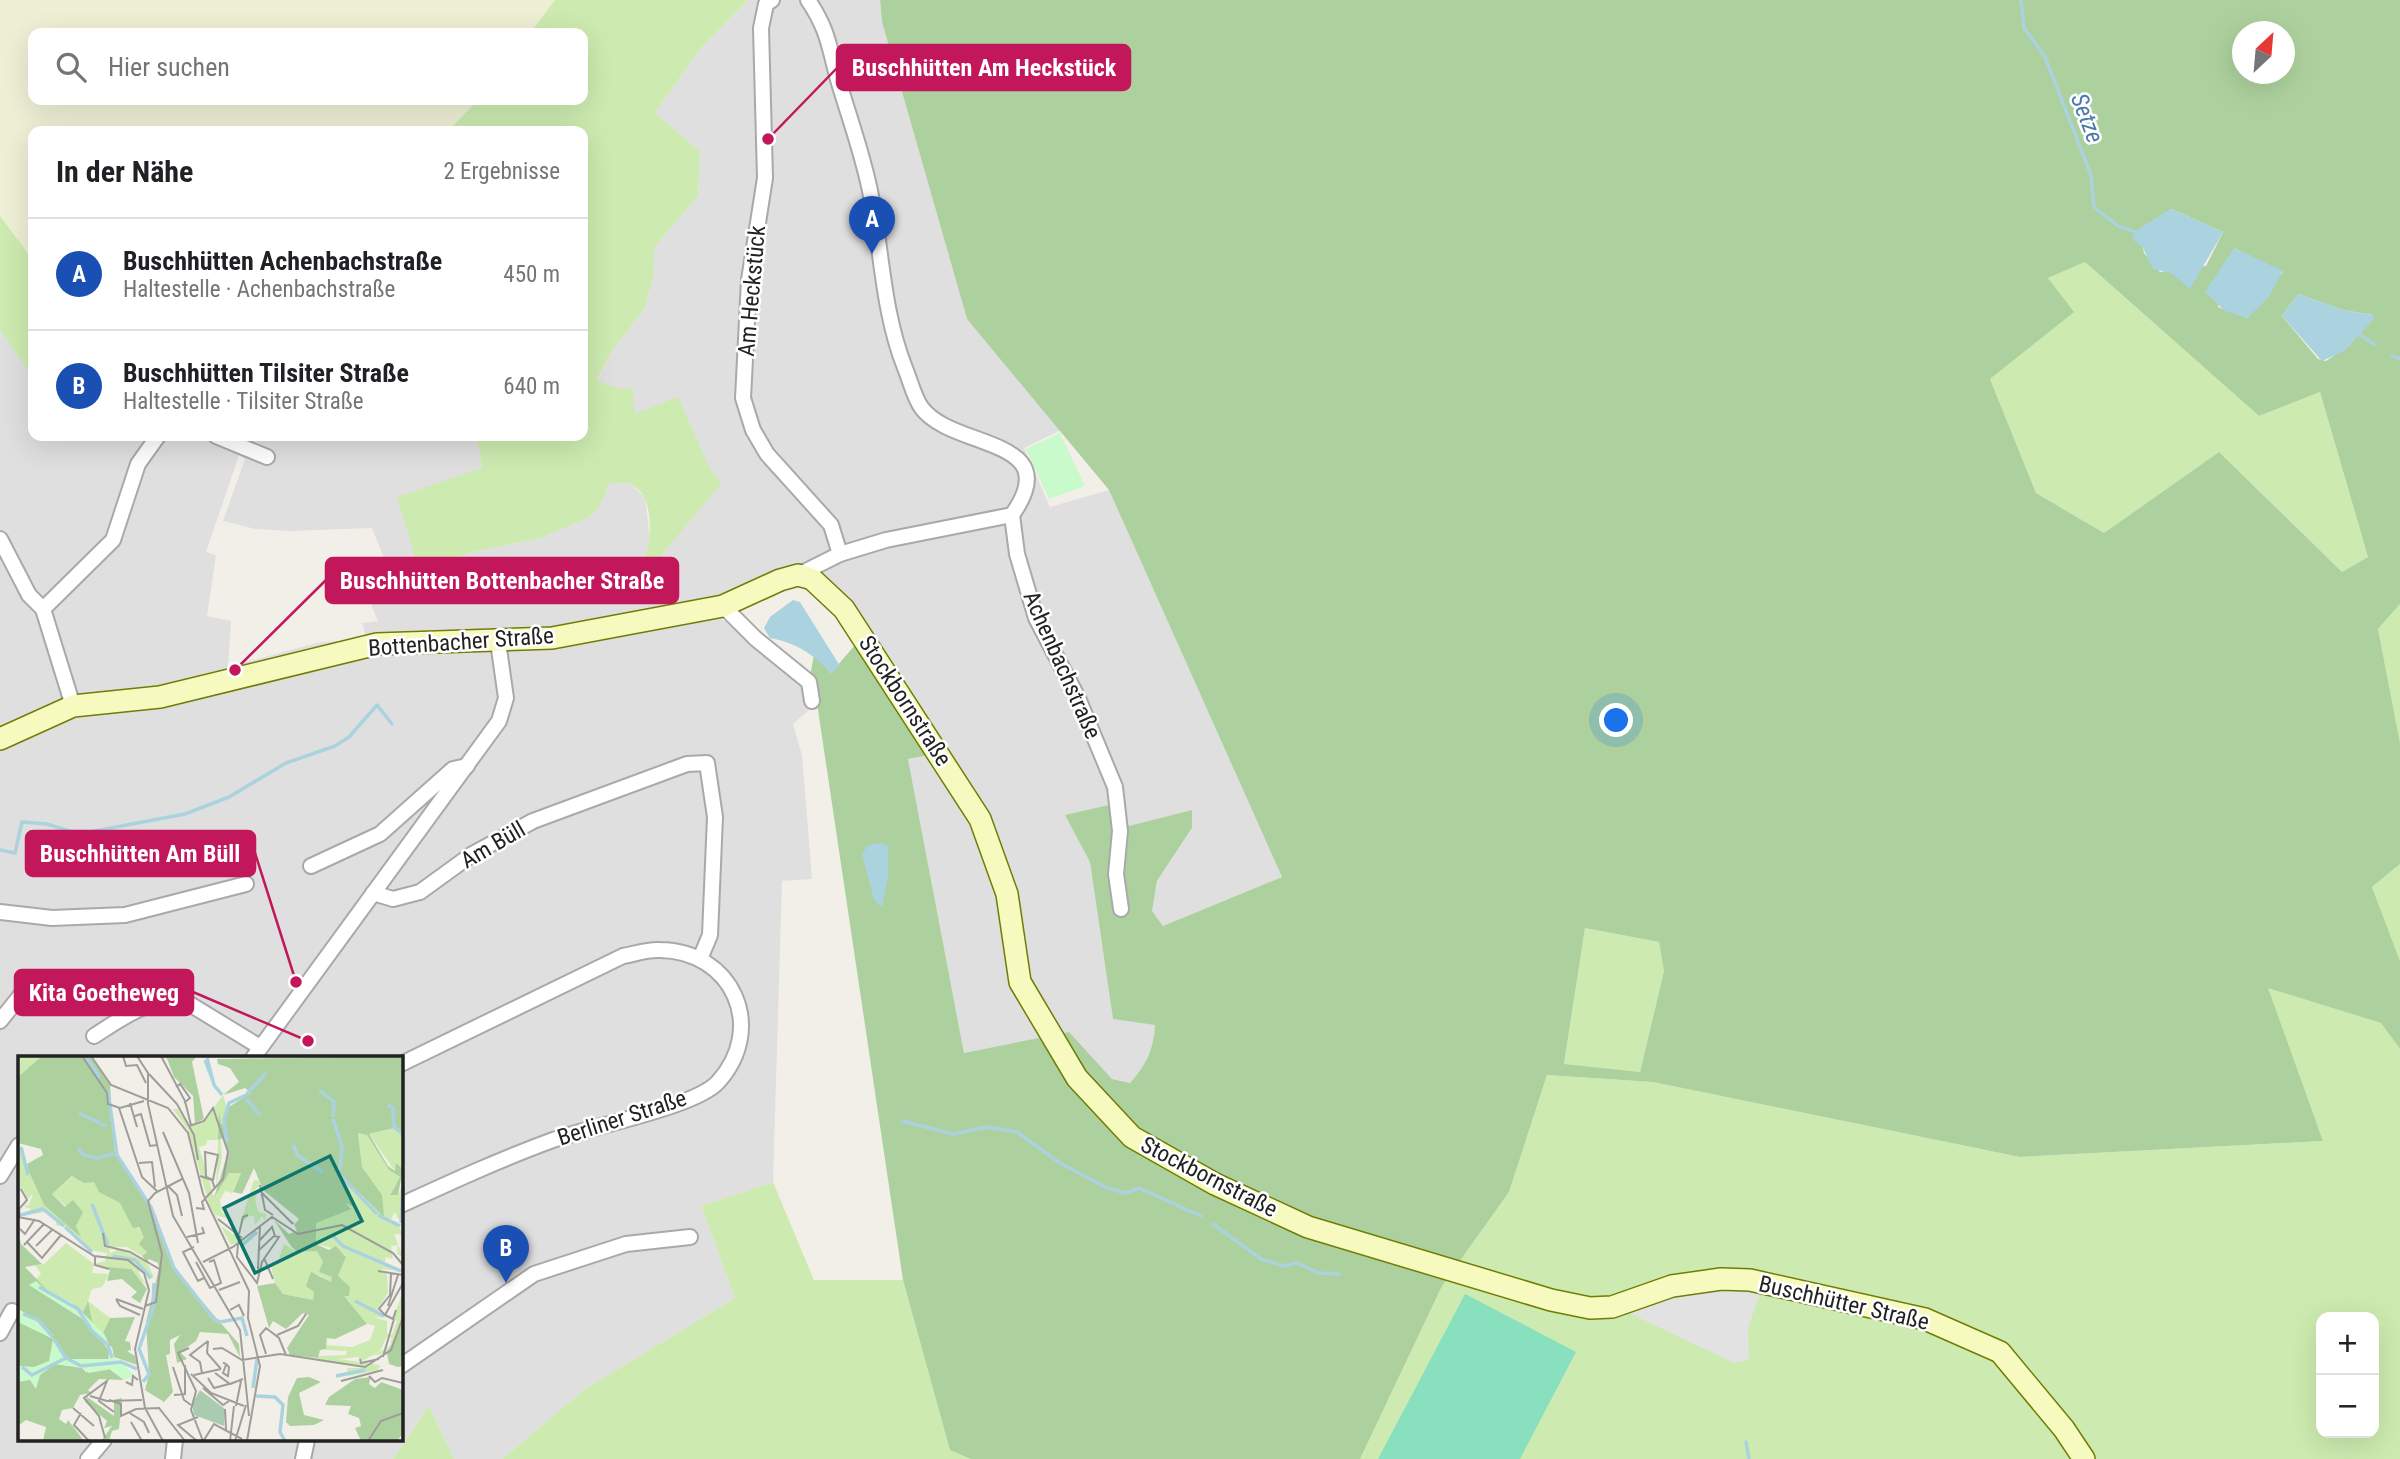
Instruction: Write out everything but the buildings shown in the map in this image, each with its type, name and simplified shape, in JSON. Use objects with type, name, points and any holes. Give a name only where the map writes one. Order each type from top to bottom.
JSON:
[{"type":"street","name":"Am Heckstück","points":[[772,0],[766,4],[761,29],[765,178],[749,280],[743,398],[753,430],[767,454],[831,525],[840,554]]},
{"type":"street","points":[[808,0],[825,25],[871,194],[890,316],[906,371],[921,408],[957,433],[1015,454],[1027,472],[1026,496],[1012,515]]},
{"type":"street","points":[[43,609],[113,540],[138,464],[154,441]]},
{"type":"street","points":[[228,441],[267,457]]},
{"type":"street","name":"Bottenbacher Straße","points":[[0,739],[73,706],[160,696],[377,644],[498,642],[552,638],[723,606],[780,580],[805,577],[840,554],[886,540],[1012,515]]},
{"type":"street","name":"Achenbachstraße","points":[[1012,515],[1017,554],[1037,618],[1078,698],[1115,787],[1120,831],[1116,874],[1121,909]]},
{"type":"street","points":[[0,539],[29,595],[43,609],[73,706]]},
{"type":"street","name":"Stockbornstraße","points":[[805,577],[844,609],[981,819],[1007,894],[1020,982],[1077,1078],[1132,1137],[1215,1184],[1308,1227],[1551,1300]]},
{"type":"street","points":[[723,606],[756,639],[808,682],[812,701]]},
{"type":"street","points":[[94,1036],[146,1005],[177,1000],[188,1003],[257,1053],[499,721],[506,698],[498,642]]},
{"type":"street","name":"Am Büll","points":[[373,893],[393,899],[420,892],[471,855],[533,821],[687,764],[708,763],[715,817],[710,935],[700,959]]},
{"type":"street","points":[[312,866],[380,834],[453,769],[467,766]]},
{"type":"street","points":[[0,912],[52,918],[125,915],[246,884]]},
{"type":"street","name":"Berliner Straße","points":[[402,1064],[623,956],[661,950],[700,959],[719,974],[736,992],[742,1016],[741,1044],[718,1083],[677,1104],[506,1157],[402,1205]]},
{"type":"street","points":[[0,1021],[29,985]]},
{"type":"street","points":[[0,1175],[18,1147]]},
{"type":"street","points":[[402,1365],[534,1274],[626,1244],[690,1237]]},
{"type":"street","name":"Buschhütter Straße","points":[[1551,1300],[1590,1308],[1612,1307],[1672,1286],[1721,1279],[1750,1280],[1925,1318],[2000,1352],[2064,1429],[2084,1459]]},
{"type":"street","points":[[0,1333],[12,1311]]},
{"type":"street","points":[[88,1459],[100,1442]]},
{"type":"shaded area","points":[[748,0],[880,0],[882,22],[967,319],[1061,430],[1024,448],[1050,507],[1109,490],[1282,877],[1163,926],[1152,911],[1157,881],[1192,829],[1124,827],[1126,801],[1066,815],[1090,862],[1113,1019],[1155,1024],[1154,1040],[1142,1070],[1130,1083],[1112,1079],[1069,1033],[964,1053],[908,759],[933,753],[824,601],[779,573],[699,603],[797,674],[817,703],[793,724],[802,755],[812,879],[782,881],[773,1182],[701,1206],[735,1298],[585,1389],[502,1459],[454,1459],[429,1406],[393,1459],[0,1459],[0,330],[28,371],[28,441],[478,441],[482,468],[419,570],[468,553],[541,538],[588,518],[599,508],[610,483],[630,483],[645,498],[650,540],[634,596],[665,551],[721,483],[710,469],[633,414],[620,389],[597,381],[612,351],[645,308],[653,278],[653,249],[698,196],[700,151],[655,113],[699,50]],"holes":[[[239,455],[245,459],[223,521],[255,529],[290,531],[372,528],[393,581],[367,595],[378,621],[362,623],[367,640],[339,646],[337,641],[316,643],[228,667],[231,621],[207,616],[216,555],[206,552]]]},
{"type":"shaded area","points":[[1762,1287],[1748,1328],[1749,1360],[1734,1363],[1625,1311],[1674,1292]]},
{"type":"green space","points":[[0,0],[555,0],[534,28],[28,28],[28,105],[473,105],[453,126],[28,126],[28,253],[0,216]]},
{"type":"green space","points":[[555,0],[748,0],[699,50],[655,113],[700,151],[698,196],[654,248],[653,278],[645,308],[612,351],[597,380],[620,389],[633,388],[634,414],[678,397],[710,469],[722,483],[665,551],[634,597],[631,581],[646,554],[650,520],[644,497],[630,483],[610,483],[599,508],[588,518],[541,538],[468,553],[419,570],[397,497],[482,468],[478,441],[588,441],[588,126],[453,126],[473,105],[588,105],[588,28],[534,28]]},
{"type":"green space","points":[[880,0],[2400,0],[2400,604],[2378,629],[2400,743],[2400,864],[2372,887],[2400,961],[2400,1049],[2381,1023],[2268,988],[2323,1141],[2020,1157],[1653,1082],[1547,1075],[1509,1192],[1442,1286],[1360,1459],[971,1459],[950,1450],[903,1280],[817,703],[809,682],[814,655],[831,673],[855,645],[934,754],[908,759],[964,1053],[1069,1032],[1112,1079],[1130,1083],[1148,1056],[1155,1025],[1113,1019],[1090,862],[1065,815],[1126,801],[1125,827],[1192,810],[1192,828],[1157,881],[1152,911],[1163,926],[1282,877],[1109,490],[967,319],[882,22]],"holes":[[[2171,209],[2223,232],[2206,266],[2160,272],[2144,253],[2138,230]],[[2234,248],[2283,272],[2247,318],[2218,307]],[[2085,262],[2259,416],[2320,392],[2368,557],[2342,572],[2219,452],[2104,533],[2036,493],[1990,379],[2074,312],[2048,278]],[[2298,294],[2343,310],[2373,315],[2350,345],[2326,361],[2318,359],[2282,316]],[[1585,928],[1659,942],[1664,971],[1640,1072],[1564,1064]]]},
{"type":"green space","points":[[0,216],[28,253],[28,371],[0,330]]},
{"type":"green space","points":[[2085,262],[2259,416],[2320,392],[2368,557],[2342,572],[2219,452],[2104,533],[2036,493],[1990,379],[2073,312],[2048,278]]},
{"type":"green space","points":[[1060,433],[1085,486],[1049,499],[1026,449]]},
{"type":"green space","points":[[2400,604],[2400,743],[2378,629]]},
{"type":"green space","points":[[2400,864],[2400,961],[2372,887]]},
{"type":"green space","points":[[1585,928],[1659,942],[1664,971],[1640,1072],[1564,1065]]},
{"type":"green space","points":[[2267,987],[2381,1023],[2400,1049],[2400,1459],[1360,1459],[1442,1286],[1509,1192],[1547,1075],[1653,1082],[2020,1157],[2323,1141]]},
{"type":"green space","points":[[773,1182],[814,1280],[903,1280],[950,1449],[971,1459],[502,1459],[585,1389],[735,1298],[701,1206]]},
{"type":"green space","points":[[1465,1294],[1576,1352],[1520,1459],[1378,1459]]},
{"type":"green space","points":[[429,1406],[454,1459],[393,1459]]},
{"type":"water","points":[[2171,209],[2223,232],[2190,289],[2171,273],[2153,269],[2142,246],[2132,239],[2138,229]]},
{"type":"water","points":[[2234,248],[2283,271],[2268,298],[2247,318],[2225,311],[2205,292]]},
{"type":"water","points":[[2298,294],[2343,310],[2372,315],[2374,319],[2344,351],[2322,361],[2282,316]]},
{"type":"water","points":[[793,600],[800,602],[840,666],[831,673],[803,650],[770,638],[764,628],[770,617]]},
{"type":"water","points":[[880,843],[888,846],[888,876],[882,907],[874,900],[862,854],[868,845]]},
{"type":"waterway","name":"Setze","points":[[2021,0],[2024,28],[2045,57],[2091,175],[2094,207],[2118,226],[2136,232]]},
{"type":"waterway","name":"Setze","points":[[2360,335],[2374,344]]},
{"type":"waterway","name":"Setze","points":[[2392,355],[2400,359]]},
{"type":"waterway","points":[[0,850],[15,853],[22,822],[47,824],[79,834],[185,814],[229,797],[286,763],[335,746],[349,737],[377,705],[392,724]]},
{"type":"waterway","points":[[902,1121],[953,1134],[987,1127],[1017,1132],[1060,1163],[1107,1188],[1126,1193],[1139,1188],[1201,1216]]},
{"type":"waterway","points":[[1213,1224],[1261,1259],[1284,1266],[1297,1263],[1319,1273],[1339,1274]]},
{"type":"waterway","points":[[1746,1442],[1749,1459]]},
{"type":"place","name":"Buschhütten Am Heckstück","points":[[768,139]]},
{"type":"place","name":"Buschhütten Achenbachstraße","points":[[872,254]]},
{"type":"place","name":"Buschhütten Bottenbacher Straße","points":[[235,670]]},
{"type":"place","name":"Buschhütten Am Büll","points":[[296,982]]},
{"type":"place","name":"Kita Goetheweg","points":[[308,1041]]},
{"type":"place","name":"Buschhütten Tilsiter Straße","points":[[506,1283]]}]
